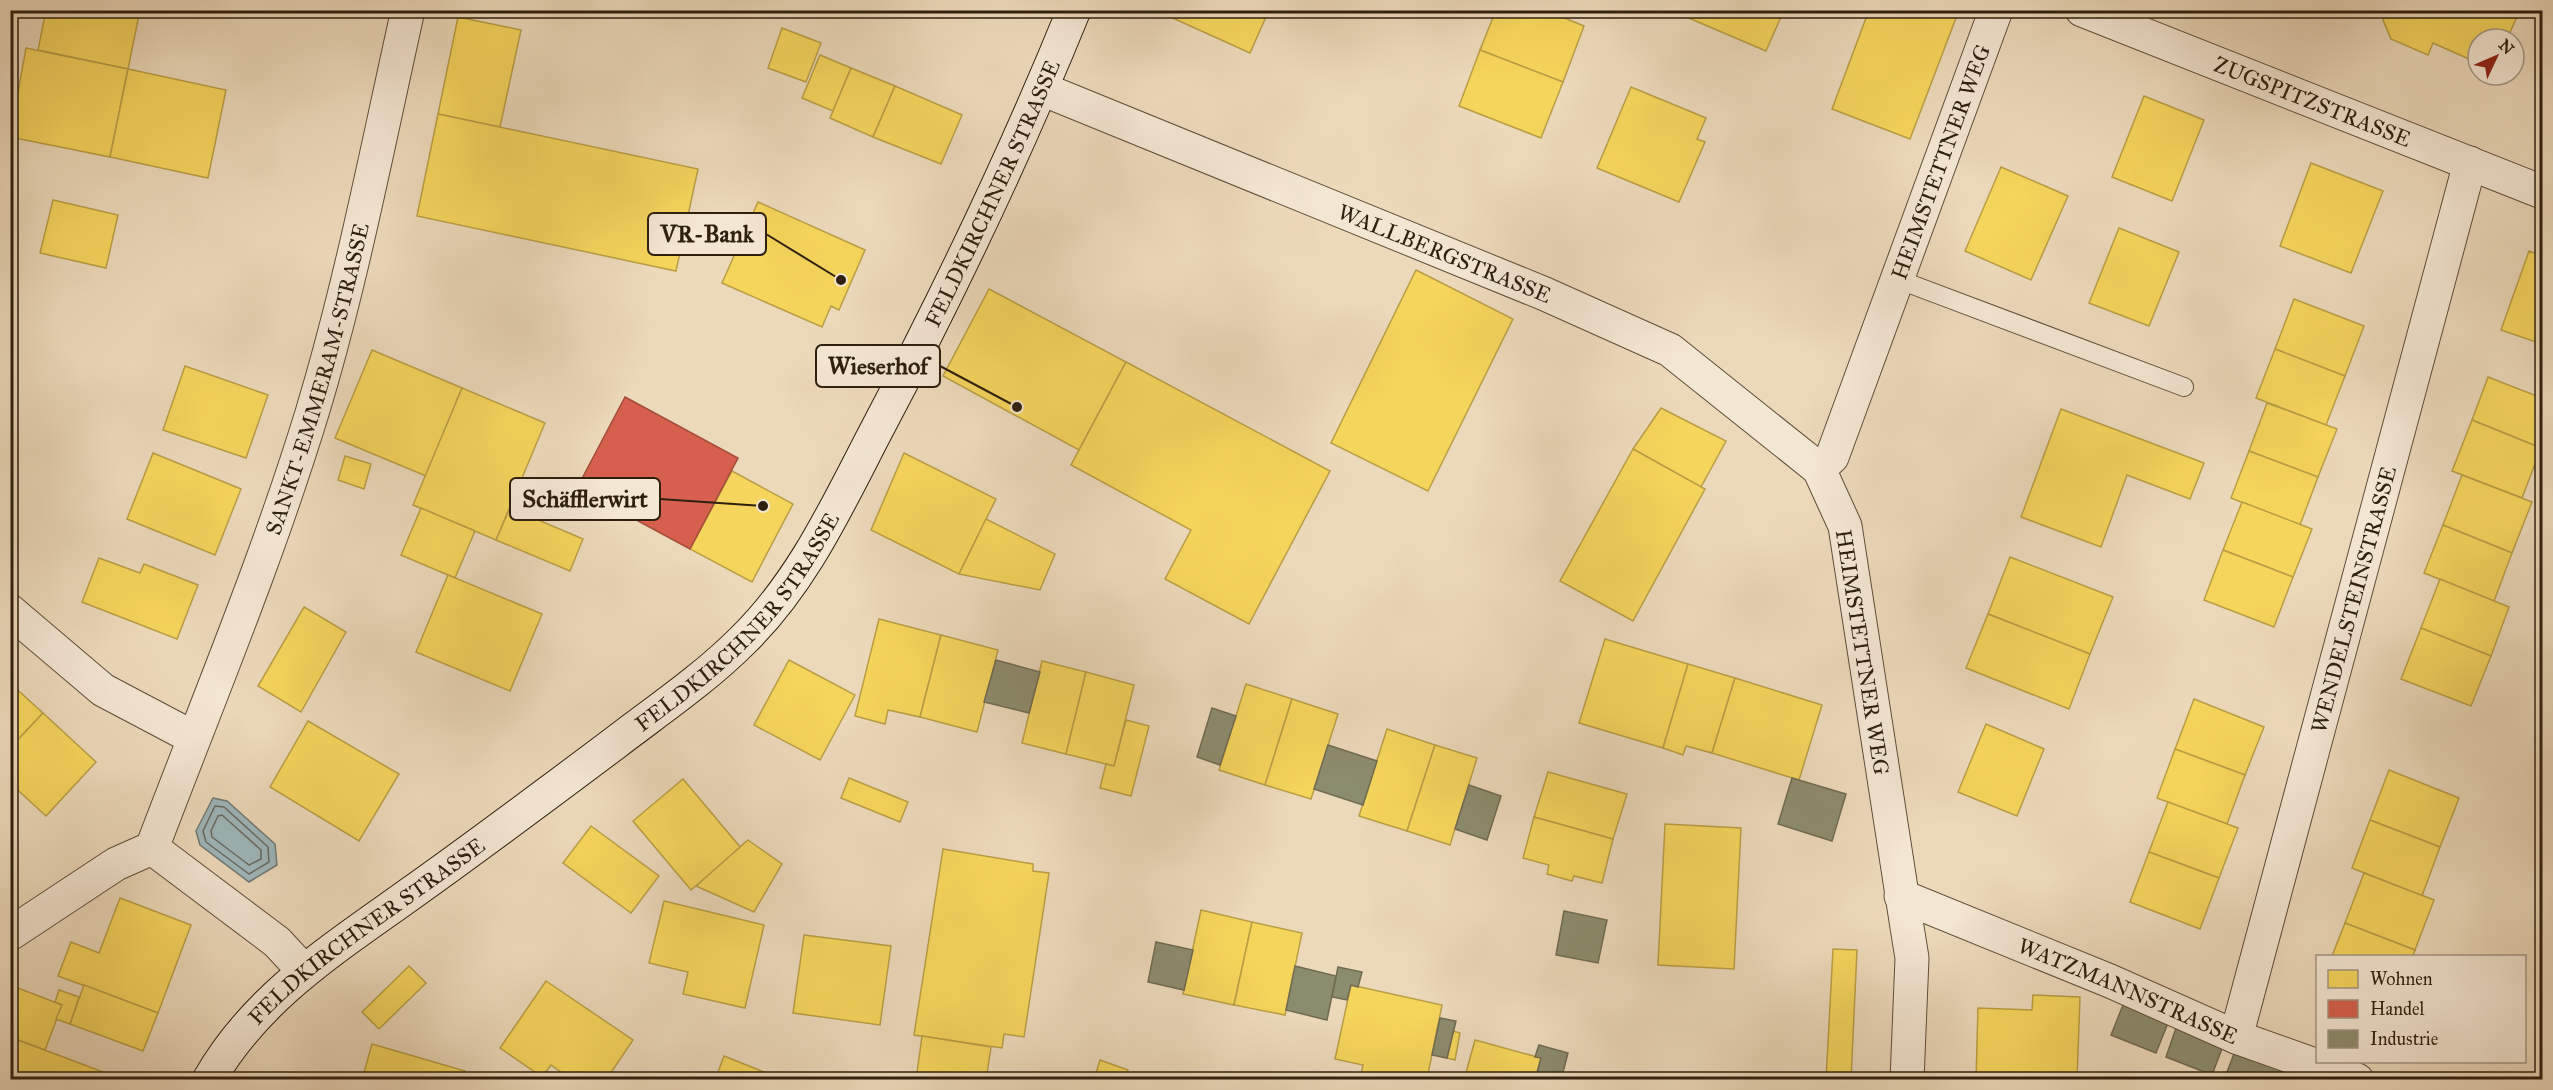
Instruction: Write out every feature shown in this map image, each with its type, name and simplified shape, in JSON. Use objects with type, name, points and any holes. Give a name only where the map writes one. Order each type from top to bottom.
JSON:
[{"type":"street","name":"SANKT-EMMERAM-STRASSE","points":[[152,848],[231,645],[312,413],[339,312],[408,10]]},
{"type":"street","name":"FELDKIRCHNER STRASSE","points":[[209,1080],[225,1051],[260,1010],[304,971],[471,851],[700,678],[743,640],[777,603],[818,543],[961,266],[1042,89],[1074,10]]},
{"type":"street","name":"HEIMSTETTNER WEG","points":[[1907,1080],[1912,958],[1845,526],[1819,469],[1832,457],[1996,10]]},
{"type":"street","name":"ZUGSPITZSTRASSE","points":[[2082,10],[2542,192]]},
{"type":"street","name":"WALLBERGSTRASSE","points":[[1042,89],[1545,294],[1670,350],[1819,469]]},
{"type":"street","name":"WENDELSTEINSTRASSE","points":[[2236,1037],[2470,163]]},
{"type":"street","points":[[10,611],[103,690],[194,738]]},
{"type":"street","points":[[10,934],[116,864],[152,848],[277,942],[304,971]]},
{"type":"street","name":"WATZMANNSTRASSE","points":[[1901,896],[2110,981],[2236,1037],[2357,1080]]},
{"type":"lane","points":[[1897,279],[2184,387]]},
{"type":"water","points":[[213,798],[227,801],[275,844],[277,865],[249,882],[200,845],[196,831]]},
{"type":"building: Wohnen","points":[[46,10],[140,10],[128,69],[38,50]]},
{"type":"building: Wohnen","points":[[779,10],[839,10],[838,18]]},
{"type":"building: Wohnen","points":[[1155,10],[1269,10],[1250,53]]},
{"type":"building: Wohnen","points":[[1496,10],[1545,10],[1584,26],[1563,82],[1480,50]]},
{"type":"building: Wohnen","points":[[1670,10],[1784,10],[1766,51]]},
{"type":"building: Wohnen","points":[[1869,10],[1959,10],[1910,139],[1832,109]]},
{"type":"building: Wohnen","points":[[2387,10],[2520,10],[2512,27],[2466,27],[2466,58],[2433,43],[2428,55],[2391,39],[2383,20]]},
{"type":"building: Wohnen","points":[[458,17],[521,30],[500,127],[438,114]]},
{"type":"building: Wohnen","points":[[782,28],[821,43],[806,82],[768,68]]},
{"type":"building: Wohnen","points":[[26,48],[128,69],[110,157],[10,137]]},
{"type":"building: Wohnen","points":[[1480,50],[1563,82],[1541,138],[1459,106]]},
{"type":"building: Wohnen","points":[[820,55],[851,68],[833,111],[802,98]]},
{"type":"building: Wohnen","points":[[851,68],[895,86],[873,137],[830,118]]},
{"type":"building: Wohnen","points":[[128,69],[226,90],[208,178],[110,157]]},
{"type":"building: Wohnen","points":[[895,86],[962,115],[941,164],[873,137]]},
{"type":"building: Wohnen","points":[[1631,87],[1706,118],[1697,139],[1705,142],[1679,202],[1597,168]]},
{"type":"building: Wohnen","points":[[2144,96],[2204,120],[2172,201],[2112,177]]},
{"type":"building: Wohnen","points":[[438,114],[698,169],[676,271],[417,216]]},
{"type":"building: Wohnen","points":[[2311,163],[2383,191],[2351,273],[2280,246]]},
{"type":"building: Wohnen","points":[[2001,167],[2068,196],[2031,280],[1965,251]]},
{"type":"building: Wohnen","points":[[53,200],[118,215],[106,268],[40,253]]},
{"type":"building: Wohnen","points":[[758,202],[865,250],[839,310],[831,306],[822,327],[722,283]]},
{"type":"building: Wohnen","points":[[2119,228],[2179,252],[2149,326],[2089,303]]},
{"type":"building: Wohnen","points":[[2529,251],[2542,256],[2542,344],[2501,330]]},
{"type":"building: Wohnen","points":[[1416,270],[1513,319],[1428,491],[1331,443]]},
{"type":"building: Wohnen","points":[[989,289],[1126,362],[1079,450],[943,376]]},
{"type":"building: Wohnen","points":[[2294,299],[2364,326],[2345,376],[2275,349]]},
{"type":"building: Wohnen","points":[[2275,349],[2345,376],[2326,425],[2256,398]]},
{"type":"building: Wohnen","points":[[372,350],[462,388],[426,476],[335,438]]},
{"type":"building: Wohnen","points":[[1126,362],[1330,471],[1249,624],[1165,579],[1191,530],[1071,465]]},
{"type":"building: Wohnen","points":[[185,366],[268,395],[246,458],[163,430]]},
{"type":"building: Wohnen","points":[[2488,377],[2542,398],[2541,448],[2472,420]]},
{"type":"building: Wohnen","points":[[462,388],[545,423],[496,540],[413,505]]},
{"type":"building: Wohnen","points":[[2267,403],[2337,429],[2318,477],[2249,451]]},
{"type":"building: Wohnen","points":[[1661,408],[1726,441],[1701,487],[1633,449]]},
{"type":"building: Wohnen","points":[[2061,409],[2204,463],[2190,499],[2127,475],[2101,547],[2021,517]]},
{"type":"building: Wohnen","points":[[2472,420],[2541,448],[2522,498],[2452,471]]},
{"type":"building: Wohnen","points":[[1633,449],[1705,489],[1633,621],[1560,581]]},
{"type":"building: Wohnen","points":[[2249,451],[2318,477],[2300,525],[2231,498]]},
{"type":"building: Wohnen","points":[[153,453],[241,489],[215,555],[127,519]]},
{"type":"building: Wohnen","points":[[904,453],[996,499],[959,574],[871,530]]},
{"type":"building: Wohnen","points":[[345,456],[371,464],[364,489],[338,480]]},
{"type":"building: Wohnen","points":[[732,471],[793,504],[752,582],[690,549]]},
{"type":"building: Wohnen","points":[[2462,475],[2532,502],[2512,553],[2443,525]]},
{"type":"building: Wohnen","points":[[2242,502],[2312,529],[2293,577],[2223,550]]},
{"type":"building: Wohnen","points":[[421,508],[475,531],[455,578],[401,555]]},
{"type":"building: Wohnen","points":[[510,508],[583,539],[570,571],[496,540]]},
{"type":"building: Wohnen","points":[[986,519],[1055,554],[1040,590],[959,574]]},
{"type":"building: Wohnen","points":[[2443,525],[2512,553],[2494,601],[2424,573]]},
{"type":"building: Wohnen","points":[[2223,550],[2293,577],[2274,627],[2204,600]]},
{"type":"building: Wohnen","points":[[2010,557],[2113,597],[2090,654],[1988,614]]},
{"type":"building: Wohnen","points":[[99,558],[140,573],[144,564],[198,585],[177,639],[82,602]]},
{"type":"building: Wohnen","points":[[448,575],[542,614],[510,691],[416,652]]},
{"type":"building: Wohnen","points":[[2440,579],[2509,607],[2491,656],[2421,628]]},
{"type":"building: Wohnen","points":[[304,607],[346,632],[301,712],[258,686]]},
{"type":"building: Wohnen","points":[[1988,614],[2090,654],[2069,709],[1966,668]]},
{"type":"building: Wohnen","points":[[879,619],[941,635],[920,717],[888,710],[885,724],[855,716]]},
{"type":"building: Wohnen","points":[[2421,628],[2491,656],[2471,706],[2401,679]]},
{"type":"building: Wohnen","points":[[941,635],[998,650],[977,732],[920,717]]},
{"type":"building: Wohnen","points":[[1605,639],[1688,664],[1663,748],[1579,723]]},
{"type":"building: Wohnen","points":[[789,660],[855,695],[820,760],[754,725]]},
{"type":"building: Wohnen","points":[[1042,661],[1086,672],[1066,754],[1022,743]]},
{"type":"building: Wohnen","points":[[1688,664],[1735,678],[1712,753],[1686,746],[1683,755],[1663,748]]},
{"type":"building: Wohnen","points":[[1086,672],[1134,685],[1114,766],[1066,754]]},
{"type":"building: Wohnen","points":[[1735,678],[1822,705],[1799,780],[1712,753]]},
{"type":"building: Wohnen","points":[[10,683],[43,713],[10,748]]},
{"type":"building: Wohnen","points":[[1246,684],[1292,699],[1265,785],[1219,770]]},
{"type":"building: Wohnen","points":[[1292,699],[1338,714],[1311,799],[1265,785]]},
{"type":"building: Wohnen","points":[[2194,699],[2264,727],[2245,775],[2175,749]]},
{"type":"building: Wohnen","points":[[43,713],[96,762],[46,816],[10,783],[10,748]]},
{"type":"building: Wohnen","points":[[1126,720],[1149,726],[1131,796],[1100,788],[1106,764],[1114,766]]},
{"type":"building: Wohnen","points":[[308,721],[399,774],[359,841],[270,787]]},
{"type":"building: Wohnen","points":[[1986,724],[2044,749],[2017,816],[1958,792]]},
{"type":"building: Wohnen","points":[[1387,729],[1435,745],[1407,831],[1359,816]]},
{"type":"building: Wohnen","points":[[1435,745],[1477,758],[1450,845],[1407,831]]},
{"type":"building: Wohnen","points":[[2175,749],[2245,775],[2227,824],[2157,798]]},
{"type":"building: Wohnen","points":[[2389,770],[2459,798],[2440,847],[2370,820]]},
{"type":"building: Wohnen","points":[[1548,772],[1627,794],[1613,839],[1534,817]]},
{"type":"building: Wohnen","points":[[849,778],[908,802],[900,822],[841,798]]},
{"type":"building: Wohnen","points":[[683,779],[741,848],[691,890],[633,821]]},
{"type":"building: Wohnen","points":[[2168,802],[2238,828],[2219,878],[2149,852]]},
{"type":"building: Wohnen","points":[[1534,817],[1613,839],[1602,883],[1574,876],[1572,881],[1547,874],[1549,865],[1523,858]]},
{"type":"building: Wohnen","points":[[2370,820],[2440,847],[2422,896],[2352,868]]},
{"type":"building: Wohnen","points":[[1665,824],[1741,828],[1734,969],[1658,965]]},
{"type":"building: Wohnen","points":[[591,826],[659,876],[631,913],[563,863]]},
{"type":"building: Wohnen","points":[[748,840],[782,864],[754,912],[696,886]]},
{"type":"building: Wohnen","points":[[943,849],[1033,864],[1033,871],[1049,873],[1024,1037],[1004,1034],[1002,1048],[914,1035]]},
{"type":"building: Wohnen","points":[[2149,852],[2219,878],[2200,929],[2130,902]]},
{"type":"building: Wohnen","points":[[2364,873],[2434,900],[2415,950],[2345,923]]},
{"type":"building: Wohnen","points":[[120,898],[191,925],[158,1013],[58,976],[71,942],[99,953]]},
{"type":"building: Wohnen","points":[[664,901],[764,925],[745,1008],[683,994],[688,972],[649,963]]},
{"type":"building: Wohnen","points":[[1201,910],[1252,922],[1234,1005],[1183,994]]},
{"type":"building: Wohnen","points":[[1252,922],[1302,933],[1285,1015],[1234,1005]]},
{"type":"building: Wohnen","points":[[2345,923],[2415,950],[2413,955],[2332,955]]},
{"type":"building: Wohnen","points":[[804,935],[891,946],[880,1025],[793,1013]]},
{"type":"building: Wohnen","points":[[1833,949],[1857,950],[1851,1080],[1826,1080]]},
{"type":"building: Wohnen","points":[[409,966],[426,983],[379,1029],[362,1012]]},
{"type":"building: Wohnen","points":[[546,981],[633,1040],[606,1080],[572,1080],[551,1065],[542,1077],[500,1048]]},
{"type":"building: Wohnen","points":[[10,985],[62,1005],[45,1050],[10,1037]]},
{"type":"building: Wohnen","points":[[84,985],[158,1013],[143,1051],[70,1024]]},
{"type":"building: Wohnen","points":[[1351,985],[1442,1005],[1427,1079],[1402,1074],[1401,1080],[1360,1080],[1363,1065],[1335,1059]]},
{"type":"building: Wohnen","points":[[59,990],[79,997],[70,1024],[56,1019],[62,1005],[55,1002]]},
{"type":"building: Wohnen","points":[[2033,995],[2080,997],[2077,1080],[1976,1080],[1978,1008],[2032,1010]]},
{"type":"building: Wohnen","points":[[1453,1031],[1460,1033],[1455,1060],[1447,1058]]},
{"type":"building: Wohnen","points":[[922,1036],[991,1047],[986,1080],[916,1080]]},
{"type":"building: Wohnen","points":[[10,1037],[103,1072],[100,1080],[10,1080]]},
{"type":"building: Wohnen","points":[[1475,1040],[1541,1058],[1535,1080],[1464,1080]]},
{"type":"building: Wohnen","points":[[372,1044],[465,1071],[463,1080],[362,1080]]},
{"type":"building: Wohnen","points":[[724,1056],[759,1070],[782,1080],[715,1080]]},
{"type":"building: Wohnen","points":[[1100,1060],[1128,1070],[1125,1080],[1094,1080]]},
{"type":"building: Wohnen","points":[[1607,1075],[1687,1077],[1687,1080],[1606,1080]]},
{"type":"building: Handel","points":[[625,397],[738,458],[690,549],[577,488]]},
{"type":"building: Industrie","points":[[996,660],[1040,672],[1029,713],[984,702]]},
{"type":"building: Industrie","points":[[1212,708],[1236,716],[1220,765],[1197,757]]},
{"type":"building: Industrie","points":[[1328,745],[1377,761],[1363,805],[1314,789]]},
{"type":"building: Industrie","points":[[1792,778],[1846,794],[1832,841],[1778,824]]},
{"type":"building: Industrie","points":[[1469,785],[1501,796],[1487,840],[1455,829]]},
{"type":"building: Industrie","points":[[1564,911],[1607,920],[1598,963],[1556,955]]},
{"type":"building: Industrie","points":[[1156,942],[1193,950],[1184,990],[1148,982]]},
{"type":"building: Industrie","points":[[1295,966],[1336,976],[1327,1020],[1286,1010]]},
{"type":"building: Industrie","points":[[1338,967],[1362,972],[1358,987],[1351,985],[1347,1000],[1332,997]]},
{"type":"building: Industrie","points":[[2123,1005],[2168,1023],[2156,1053],[2111,1035]]},
{"type":"building: Industrie","points":[[1440,1018],[1456,1021],[1447,1058],[1432,1055]]},
{"type":"building: Industrie","points":[[2176,1028],[2223,1046],[2212,1075],[2166,1057]]},
{"type":"building: Industrie","points":[[1539,1045],[1568,1053],[1561,1080],[1535,1080],[1541,1058],[1535,1057]]},
{"type":"building: Industrie","points":[[2235,1051],[2282,1069],[2278,1080],[2224,1080]]},
{"type":"place","name":"VR-Bank","points":[[841,280]]},
{"type":"place","name":"Wieserhof","points":[[1017,407]]},
{"type":"place","name":"Schäfflerwirt","points":[[763,506]]}]
